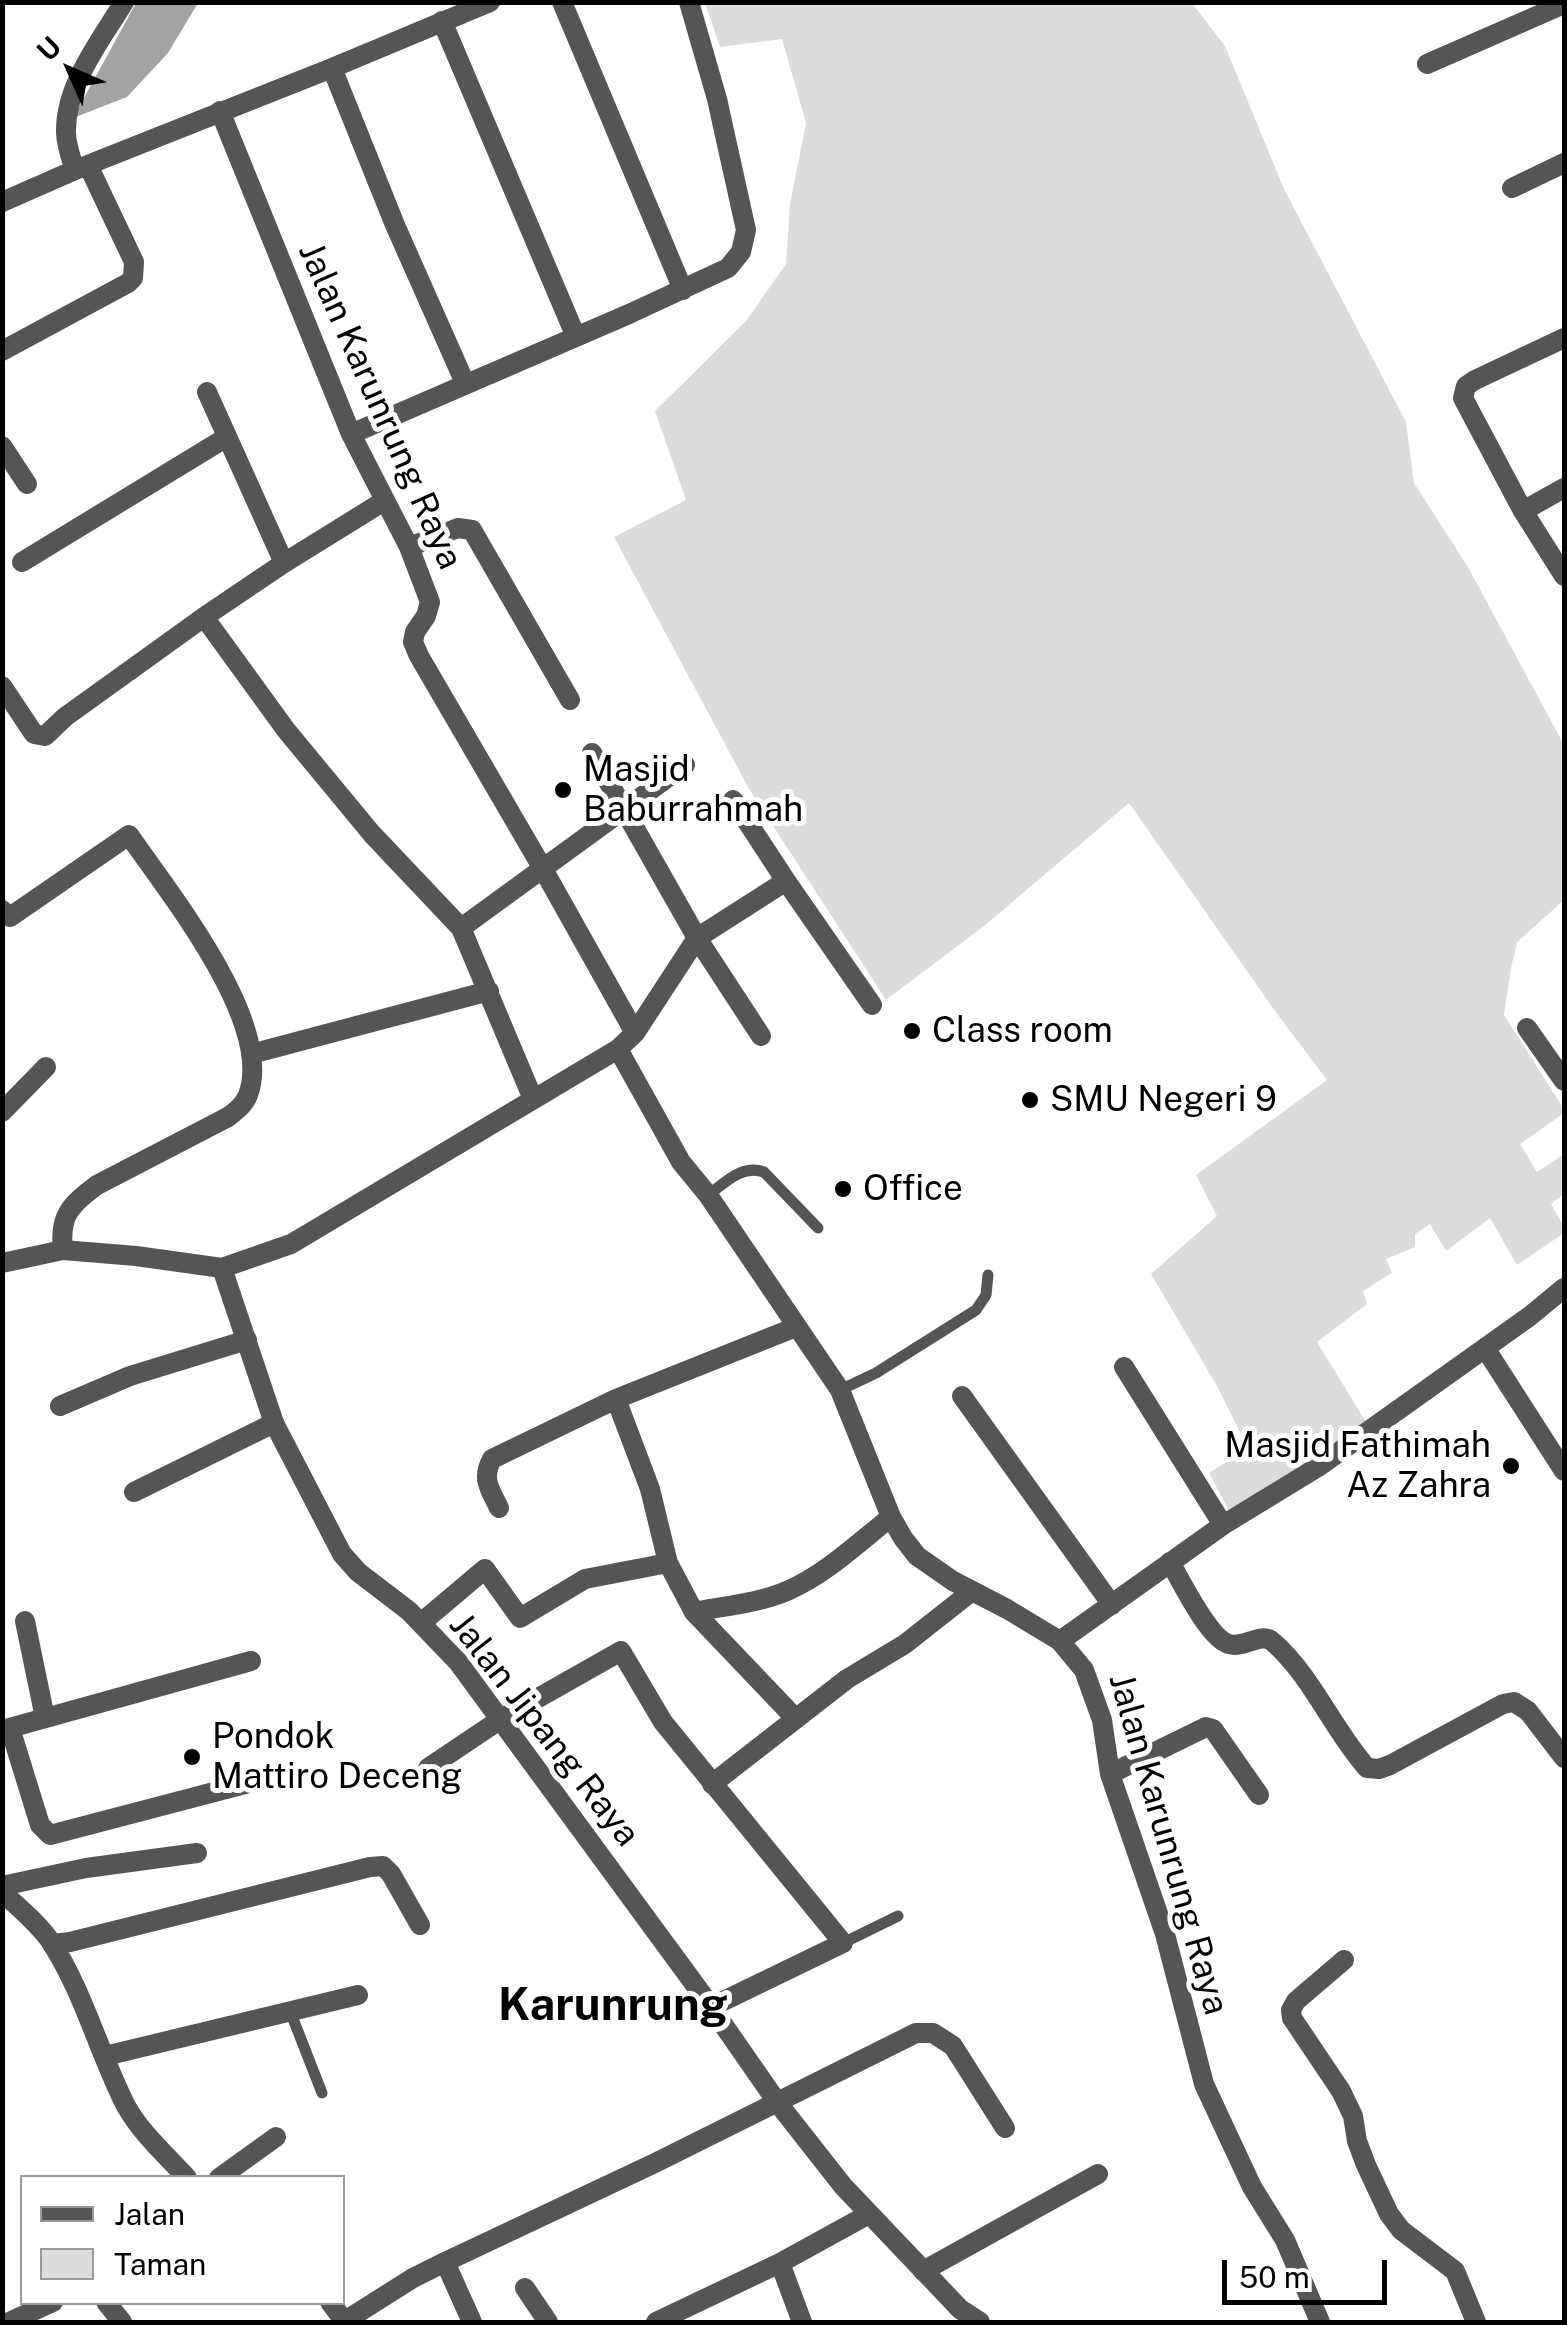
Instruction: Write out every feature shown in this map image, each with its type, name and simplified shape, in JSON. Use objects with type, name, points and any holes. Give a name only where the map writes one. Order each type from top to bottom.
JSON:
[{"type":"street","points":[[2,351],[133,278],[134,262],[66,132],[68,108],[85,66],[124,2]]},
{"type":"street","points":[[2,202],[490,2]]},
{"type":"street","points":[[562,2],[683,290]]},
{"type":"street","points":[[351,434],[683,290],[728,268],[742,252],[746,230],[717,99],[689,2]]},
{"type":"street","points":[[1426,64],[1564,4]]},
{"type":"street","points":[[442,21],[576,337]]},
{"type":"street","points":[[332,68],[395,225],[465,383]]},
{"type":"street","name":"Jalan Karunrung Raya","points":[[220,111],[351,434],[409,547],[430,602],[415,632],[419,656],[635,1033]]},
{"type":"street","points":[[1512,188],[1564,162]]},
{"type":"street","points":[[1564,338],[1475,380],[1466,386],[1463,398],[1523,511],[1564,576]]},
{"type":"street","points":[[207,392],[284,563]]},
{"type":"street","points":[[22,562],[226,438]]},
{"type":"street","points":[[2,446],[27,484]]},
{"type":"street","points":[[1523,511],[1564,488]]},
{"type":"street","points":[[2,686],[34,734],[45,736],[65,717],[204,617],[384,501]]},
{"type":"street","points":[[409,547],[458,528],[472,530],[570,700]]},
{"type":"street","points":[[204,617],[286,730],[372,834],[462,928],[532,1098]]},
{"type":"street","points":[[592,753],[697,938],[761,1036]]},
{"type":"street","points":[[462,928],[686,765]]},
{"type":"street","points":[[734,800],[872,1005]]},
{"type":"street","points":[[2,910],[10,916],[129,834],[232,990],[251,1054],[248,1096],[240,1108],[79,1199],[67,1212],[61,1232],[62,1250]]},
{"type":"street","points":[[2,1263],[62,1250],[222,1268],[291,1244],[618,1049],[635,1033],[697,938],[786,881]]},
{"type":"street","points":[[251,1054],[490,991]]},
{"type":"street","points":[[1527,1028],[1564,1082]]},
{"type":"street","name":"Jalan Karunrung Raya","points":[[618,1049],[681,1162],[840,1390],[891,1517],[917,1556],[971,1592],[1060,1641],[1084,1670],[1102,1720],[1110,1774],[1165,1934],[1204,2084],[1252,2187],[1284,2240],[1320,2322]]},
{"type":"street","points":[[2,1112],[46,1067]]},
{"type":"street","name":"Jalan Jipang Raya","points":[[222,1268],[274,1423],[342,1554],[358,1572],[421,1623],[458,1662],[776,2102],[843,2186],[960,2309],[980,2322]]},
{"type":"street","points":[[1060,1641],[1223,1525],[1318,1467],[1564,1288]]},
{"type":"street","points":[[499,1508],[485,1477],[492,1459],[616,1399],[796,1327]]},
{"type":"street","points":[[60,1406],[130,1376],[247,1340]]},
{"type":"street","points":[[1485,1348],[1562,1459]]},
{"type":"street","points":[[1124,1366],[1223,1525]]},
{"type":"street","points":[[962,1396],[1112,1605]]},
{"type":"street","points":[[616,1399],[650,1489],[668,1562],[694,1612],[796,1719]]},
{"type":"street","points":[[134,1492],[274,1423]]},
{"type":"street","points":[[694,1612],[785,1592],[814,1577],[891,1517]]},
{"type":"street","points":[[421,1623],[485,1569],[520,1618],[585,1578],[668,1562]]},
{"type":"street","points":[[1170,1562],[1223,1642],[1242,1646],[1262,1638],[1272,1640],[1368,1768],[1390,1766],[1503,1704],[1514,1702],[1528,1712],[1564,1758]]},
{"type":"street","points":[[712,1784],[971,1592]]},
{"type":"street","points":[[24,1621],[45,1718]]},
{"type":"street","points":[[428,1768],[501,1719],[621,1650],[663,1722],[843,1943],[711,2007]]},
{"type":"street","points":[[250,1661],[6,1729],[40,1825],[50,1835],[287,1773]]},
{"type":"street","points":[[1110,1774],[1206,1727],[1213,1729],[1259,1796]]},
{"type":"street","points":[[183,2175],[128,2108],[94,2026],[52,1944],[5,1897],[86,1868],[198,1853]]},
{"type":"street","points":[[52,1944],[383,1866],[420,1925]]},
{"type":"street","points":[[1344,1960],[1296,2001],[1292,2018],[1353,2116],[1366,2165],[1388,2214],[1410,2238],[1456,2272],[1468,2321]]},
{"type":"street","points":[[104,2056],[358,1995]]},
{"type":"street","points":[[345,2322],[444,2262],[916,2033],[933,2033],[953,2046],[1004,2128]]},
{"type":"street","points":[[222,2175],[276,2136]]},
{"type":"street","points":[[922,2271],[1098,2174]]},
{"type":"street","points":[[656,2322],[780,2263],[869,2214]]},
{"type":"street","points":[[444,2262],[472,2322]]},
{"type":"street","points":[[780,2263],[802,2322]]},
{"type":"street","points":[[525,2288],[548,2322]]},
{"type":"street","points":[[9,2322],[46,2305]]},
{"type":"lane","points":[[708,1196],[742,1171],[753,1168],[764,1172],[818,1228]]},
{"type":"lane","points":[[840,1390],[976,1310],[986,1295],[988,1274]]},
{"type":"lane","points":[[843,1943],[898,1916]]},
{"type":"lane","points":[[290,2011],[322,2093]]},
{"type":"green space","points":[[705,3],[1192,3],[1225,46],[1284,189],[1406,422],[1414,483],[1468,567],[1564,745],[1564,900],[1517,942],[1504,1015],[1564,1109],[1564,1113],[1520,1144],[1537,1172],[1564,1154],[1564,1194],[1551,1204],[1564,1233],[1517,1265],[1490,1218],[1446,1251],[1430,1224],[1415,1234],[1415,1247],[1386,1259],[1392,1273],[1363,1291],[1367,1304],[1317,1342],[1369,1427],[1233,1518],[1209,1473],[1248,1448],[1217,1386],[1151,1274],[1217,1216],[1196,1175],[1327,1080],[1129,803],[984,926],[886,1000],[749,789],[614,537],[686,500],[655,411],[746,321],[786,264],[790,204],[806,123],[782,39],[720,47]]},
{"type":"shaded area","points":[[136,3],[198,3],[168,53],[127,97],[73,118]]},
{"type":"place","name":"Masjid Baburrahmah","points":[[563,790]]},
{"type":"place","name":"Class room","points":[[912,1031]]},
{"type":"place","name":"SMU Negeri 9","points":[[1030,1100]]},
{"type":"place","name":"Office","points":[[843,1189]]},
{"type":"place","name":"Masjid Fathimah Az Zahra","points":[[1511,1466]]},
{"type":"place","name":"Pondok Mattiro Deceng","points":[[192,1757]]},
{"type":"district","name":"Karunrung","points":[[613,2006]]}]
